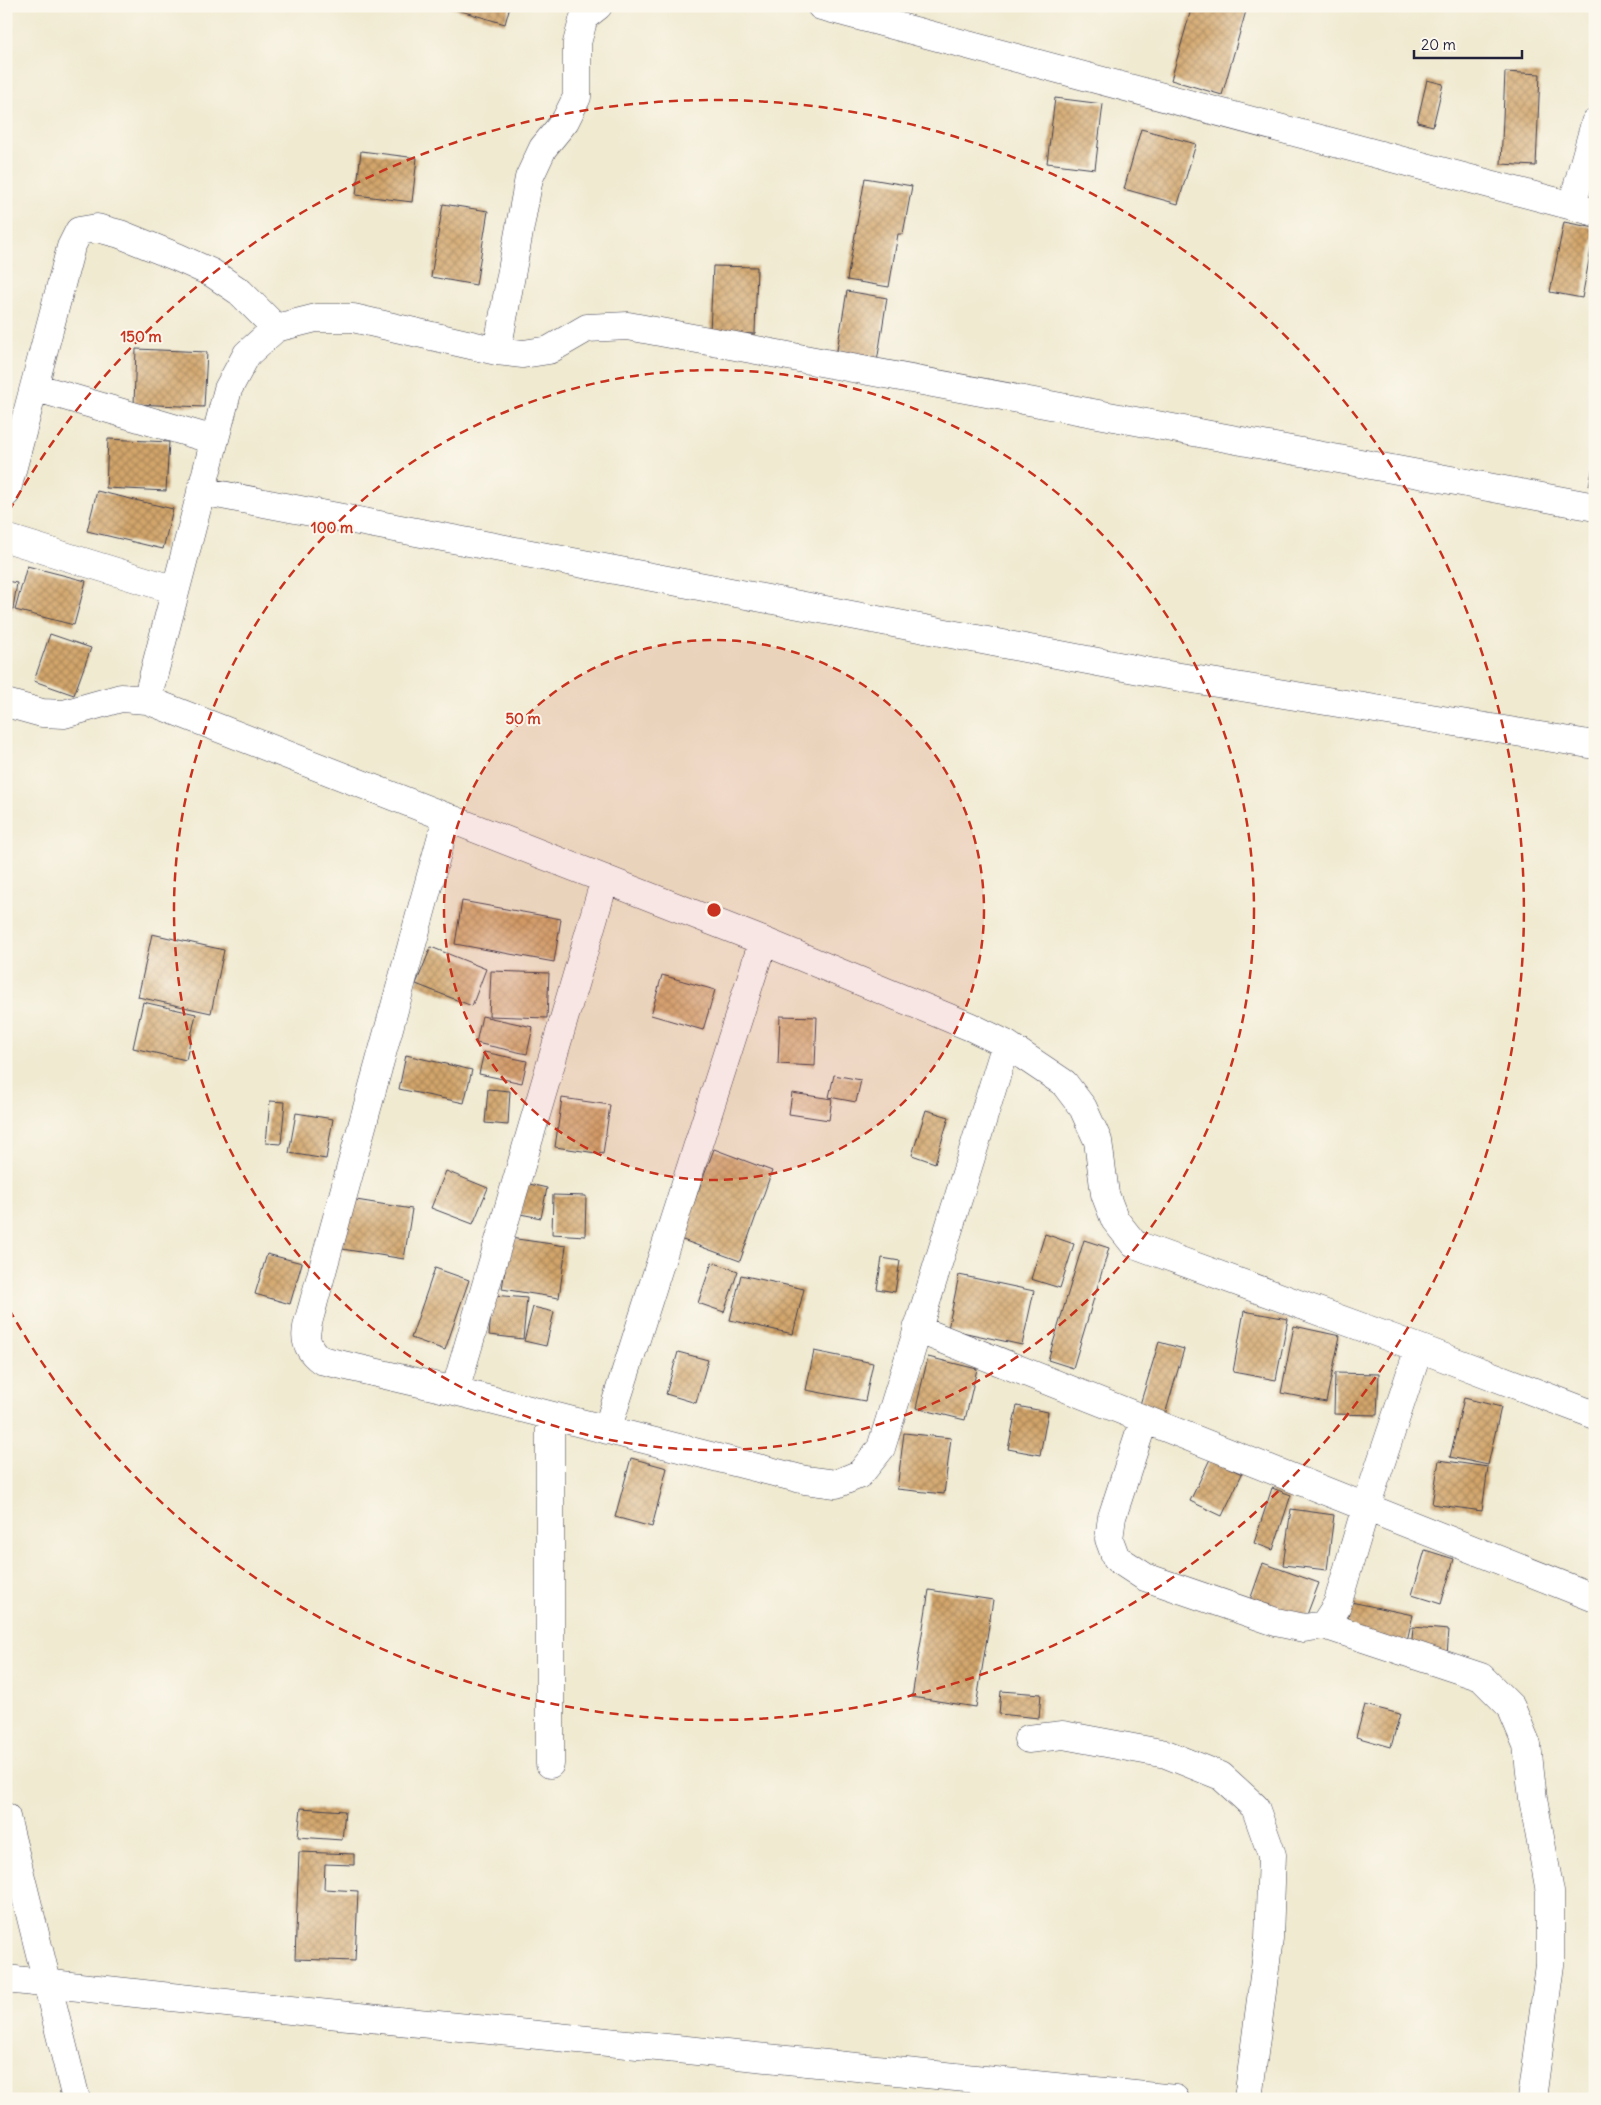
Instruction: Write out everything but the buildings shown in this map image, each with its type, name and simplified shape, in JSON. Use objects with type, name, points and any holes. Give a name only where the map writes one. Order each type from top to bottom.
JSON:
[{"type":"main road","points":[[821,6],[1583,209],[1595,123]]},
{"type":"main road","points":[[496,352],[529,178],[543,148],[565,121],[577,97],[577,43],[585,10]]},
{"type":"main road","points":[[6,493],[71,247],[79,232],[97,228],[120,234],[177,256],[212,273],[240,292],[276,328]]},
{"type":"main road","points":[[147,700],[228,389],[247,354],[276,328],[316,318],[353,318],[496,352],[523,354],[549,350],[587,328],[628,326],[1595,507]]},
{"type":"main road","points":[[34,387],[214,440]]},
{"type":"main road","points":[[201,491],[1150,672],[1595,746]]},
{"type":"main road","points":[[6,538],[175,590]]},
{"type":"main road","points":[[6,703],[42,713],[64,714],[121,698],[147,700],[763,941],[971,1027],[1006,1044],[1064,1083],[1083,1108],[1098,1141],[1105,1194],[1108,1203],[1115,1220],[1134,1244],[1419,1348],[1595,1415]]},
{"type":"main road","points":[[447,816],[306,1336],[310,1352],[321,1360],[805,1480],[836,1484],[860,1474],[881,1448],[1006,1044]]},
{"type":"main road","points":[[455,1392],[605,879]]},
{"type":"main road","points":[[607,1430],[763,941]]},
{"type":"main road","points":[[918,1329],[1595,1598]]},
{"type":"main road","points":[[1324,1626],[1337,1605],[1366,1507],[1419,1348]]},
{"type":"main road","points":[[550,1416],[550,1764]]},
{"type":"main road","points":[[1144,1419],[1112,1517],[1109,1539],[1116,1558],[1145,1576],[1276,1622],[1304,1628],[1324,1626],[1481,1677],[1511,1707],[1527,1746],[1533,1799],[1550,1892],[1550,1965],[1532,2099]]},
{"type":"main road","points":[[1028,1739],[1063,1735],[1166,1754],[1221,1776],[1254,1807],[1272,1855],[1269,1938],[1248,2099]]},
{"type":"main road","points":[[6,1817],[76,2099]]},
{"type":"main road","points":[[6,1979],[1175,2099]]}]
